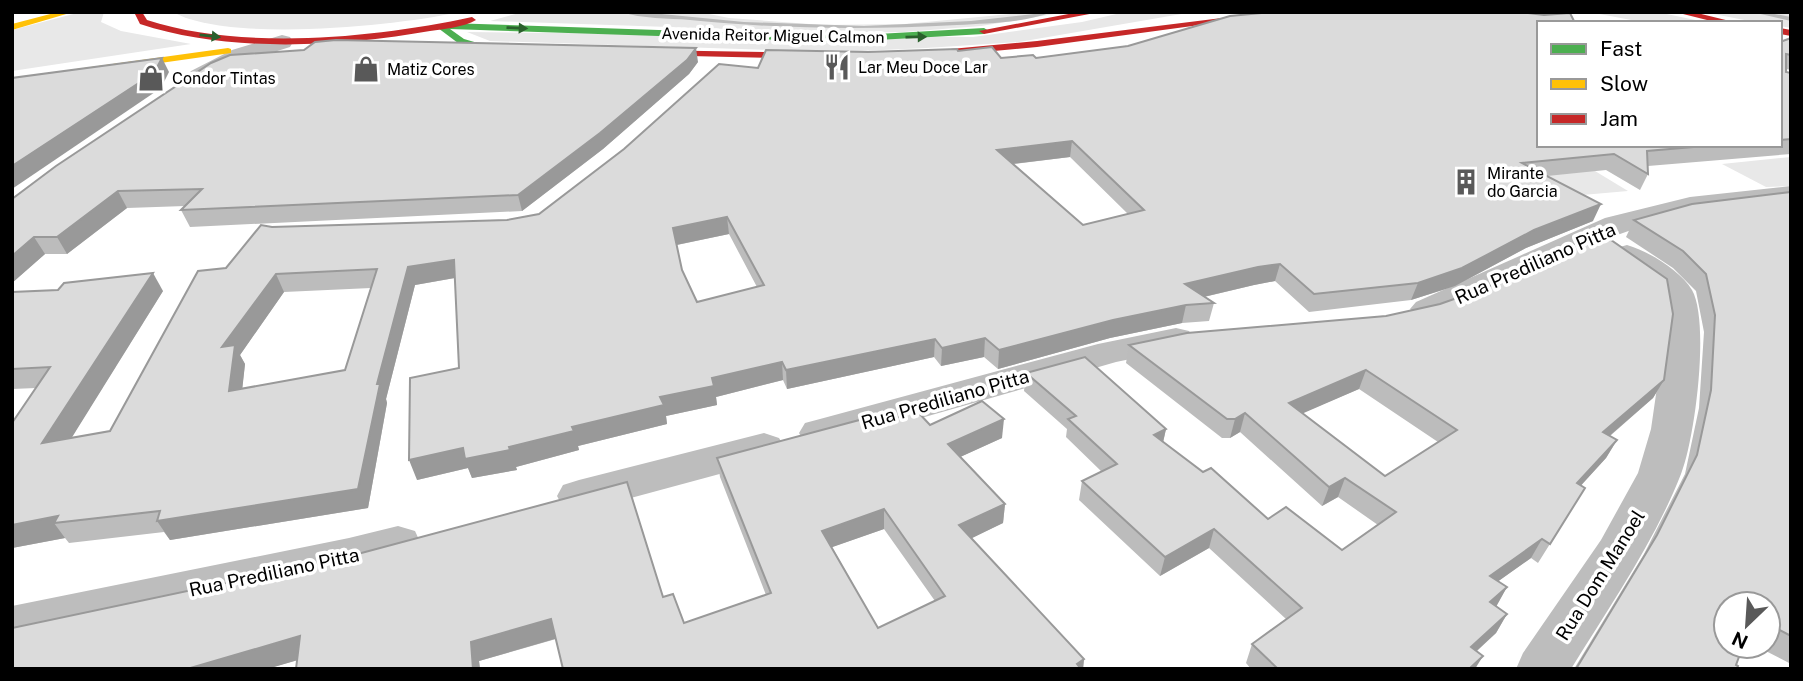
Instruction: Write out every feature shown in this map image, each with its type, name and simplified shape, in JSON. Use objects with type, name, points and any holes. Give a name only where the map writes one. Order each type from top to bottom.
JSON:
[{"type":"main road","points":[[12,27],[69,12]]},
{"type":"main road","points":[[138,12],[144,22],[177,32],[282,42],[421,47]]},
{"type":"main road","points":[[319,42],[446,27],[502,12]]},
{"type":"main road","name":"Avenida Reitor Miguel Calmon","points":[[446,27],[842,39],[987,31],[1096,12]]},
{"type":"main road","points":[[929,54],[1037,44],[1293,12]]},
{"type":"main road","points":[[1466,12],[1563,21]]},
{"type":"main road","points":[[1679,12],[1724,21]]},
{"type":"main road","name":"Avenida Reitor Miguel Calmon","points":[[881,20],[942,17]]},
{"type":"main road","points":[[446,27],[461,41],[492,48],[447,47]]},
{"type":"main road","points":[[12,81],[282,42]]},
{"type":"main road","points":[[634,52],[835,57]]},
{"type":"street","points":[[175,92],[221,63],[282,42]]},
{"type":"street","points":[[701,82],[729,54]]},
{"type":"street","name":"Rua Prediliano Pitta","points":[[1393,317],[1420,312],[1468,295],[1539,257],[1594,233],[1666,212],[1762,196],[1791,195]]},
{"type":"street","name":"Rua Dom Manoel","points":[[1542,669],[1618,553],[1660,472],[1672,429],[1683,332],[1676,292],[1660,277],[1594,233]]},
{"type":"street","name":"Rua Prediliano Pitta","points":[[548,505],[1111,352],[1206,335]]},
{"type":"street","name":"Rua Prediliano Pitta","points":[[12,626],[349,557],[428,536]]},
{"type":"shaded area","points":[[81,12],[104,12],[101,22],[121,31],[191,44],[12,71],[12,30]]},
{"type":"shaded area","points":[[173,12],[459,12],[356,26],[271,29],[232,27],[198,21]]},
{"type":"shaded area","points":[[523,12],[699,12],[729,18],[823,25],[905,24],[1031,12],[1066,12],[981,26],[843,33],[490,21]]},
{"type":"shaded area","points":[[1125,12],[1193,12],[1019,42],[839,52],[490,41],[467,32],[973,37],[1082,22]]},
{"type":"shaded area","points":[[1589,12],[1657,12],[1700,21],[1636,21]]},
{"type":"shaded area","points":[[1703,12],[1791,12],[1791,28],[1782,26],[1782,21],[1750,21]]},
{"type":"shaded area","points":[[1557,148],[1628,191],[1571,196],[1501,151]]},
{"type":"shaded area","points":[[1791,157],[1791,186],[1766,187],[1722,164]]},
{"type":"building","points":[[1272,12],[1570,13],[1574,21],[1537,21],[1537,147],[1694,147],[1647,151],[1648,174],[1614,154],[1522,163],[1601,204],[1534,230],[1462,268],[1418,283],[1314,294],[1280,264],[1258,267],[1185,284],[1214,303],[1186,305],[1113,320],[999,350],[985,338],[942,348],[935,339],[786,370],[782,362],[712,378],[714,386],[660,397],[664,405],[572,427],[574,431],[509,447],[510,450],[465,459],[463,448],[409,460],[410,378],[459,368],[454,260],[408,267],[377,384],[380,384],[358,489],[157,521],[160,511],[54,523],[58,516],[12,525],[12,423],[50,367],[12,369],[12,292],[58,290],[64,283],[153,273],[42,443],[110,431],[198,271],[226,268],[261,225],[272,227],[507,220],[539,214],[624,149],[719,64],[758,68],[766,50],[958,51],[992,47],[1001,58],[1033,55],[1036,58],[1128,46],[1230,16]],"holes":[[[1072,141],[1144,210],[1083,225],[997,150]],[[727,217],[764,285],[697,302],[682,270],[673,228]],[[377,269],[345,370],[229,391],[235,345],[222,347],[276,274]]]},
{"type":"building","points":[[1791,38],[1791,55],[1786,54],[1786,72],[1791,73],[1791,139],[1782,140],[1782,41]]},
{"type":"building","points":[[336,40],[696,48],[687,60],[600,133],[518,195],[181,210],[202,189],[118,191],[57,237],[34,237],[12,256],[12,199],[56,166],[211,63],[230,55],[304,50],[315,42]]},
{"type":"building","points":[[162,58],[154,73],[12,166],[12,78]]},
{"type":"building","points":[[1791,192],[1791,636],[1782,631],[1782,590],[1712,590],[1712,660],[1738,660],[1737,669],[1576,669],[1657,535],[1697,455],[1711,390],[1715,315],[1706,274],[1683,251],[1634,220],[1692,204]]},
{"type":"building","points":[[1601,233],[1667,279],[1673,314],[1664,380],[1603,432],[1617,440],[1577,483],[1585,488],[1550,544],[1542,539],[1490,576],[1507,587],[1490,602],[1507,614],[1471,647],[1483,656],[1469,669],[1278,669],[1252,644],[1302,608],[1214,529],[1165,557],[1082,481],[1117,464],[1068,419],[1076,416],[1026,373],[1085,357],[1166,429],[1154,435],[1203,472],[1211,468],[1268,519],[1286,507],[1342,550],[1396,512],[1345,478],[1329,487],[1245,413],[1235,419],[1227,419],[1129,345],[1187,333],[1386,316],[1440,304],[1488,287],[1560,250]],"holes":[[[1366,370],[1457,430],[1385,476],[1289,403]]]},
{"type":"building","points":[[982,401],[1004,419],[948,444],[1005,504],[959,525],[1084,659],[1077,664],[1081,669],[563,669],[551,619],[471,642],[473,669],[296,669],[300,636],[187,669],[12,669],[12,628],[339,559],[627,482],[663,597],[673,594],[684,623],[771,593],[717,458],[867,418],[874,427],[916,410],[930,425]],"holes":[[[884,509],[945,596],[878,628],[822,531]]]},
{"type":"waterway","points":[[624,12],[824,27],[984,21],[1050,12]]},
{"type":"waterway","points":[[1754,12],[1791,19]]},
{"type":"traffic: fast","points":[[448,26],[842,39],[984,31]]},
{"type":"traffic: fast","points":[[443,28],[461,41],[485,48]]},
{"type":"traffic: slow","points":[[12,27],[69,12]]},
{"type":"traffic: slow","points":[[12,81],[228,51]]},
{"type":"traffic: jam","points":[[138,12],[143,22],[178,31],[268,40],[355,38],[472,20]]},
{"type":"traffic: jam","points":[[984,31],[1096,12]]},
{"type":"traffic: jam","points":[[940,53],[1037,44],[1293,12]]},
{"type":"traffic: jam","points":[[1466,12],[1563,21]]},
{"type":"traffic: jam","points":[[1679,12],[1724,21]]},
{"type":"traffic: jam","points":[[1782,31],[1791,33]]},
{"type":"traffic: jam","points":[[647,52],[817,56]]},
{"type":"place","name":"Lar Meu Doce Lar","points":[[837,67]]},
{"type":"place","name":"Matiz Cores","points":[[366,69]]},
{"type":"place","name":"Condor Tintas","points":[[151,78]]},
{"type":"place","name":"Mirante do Garcia","points":[[1466,182]]}]
